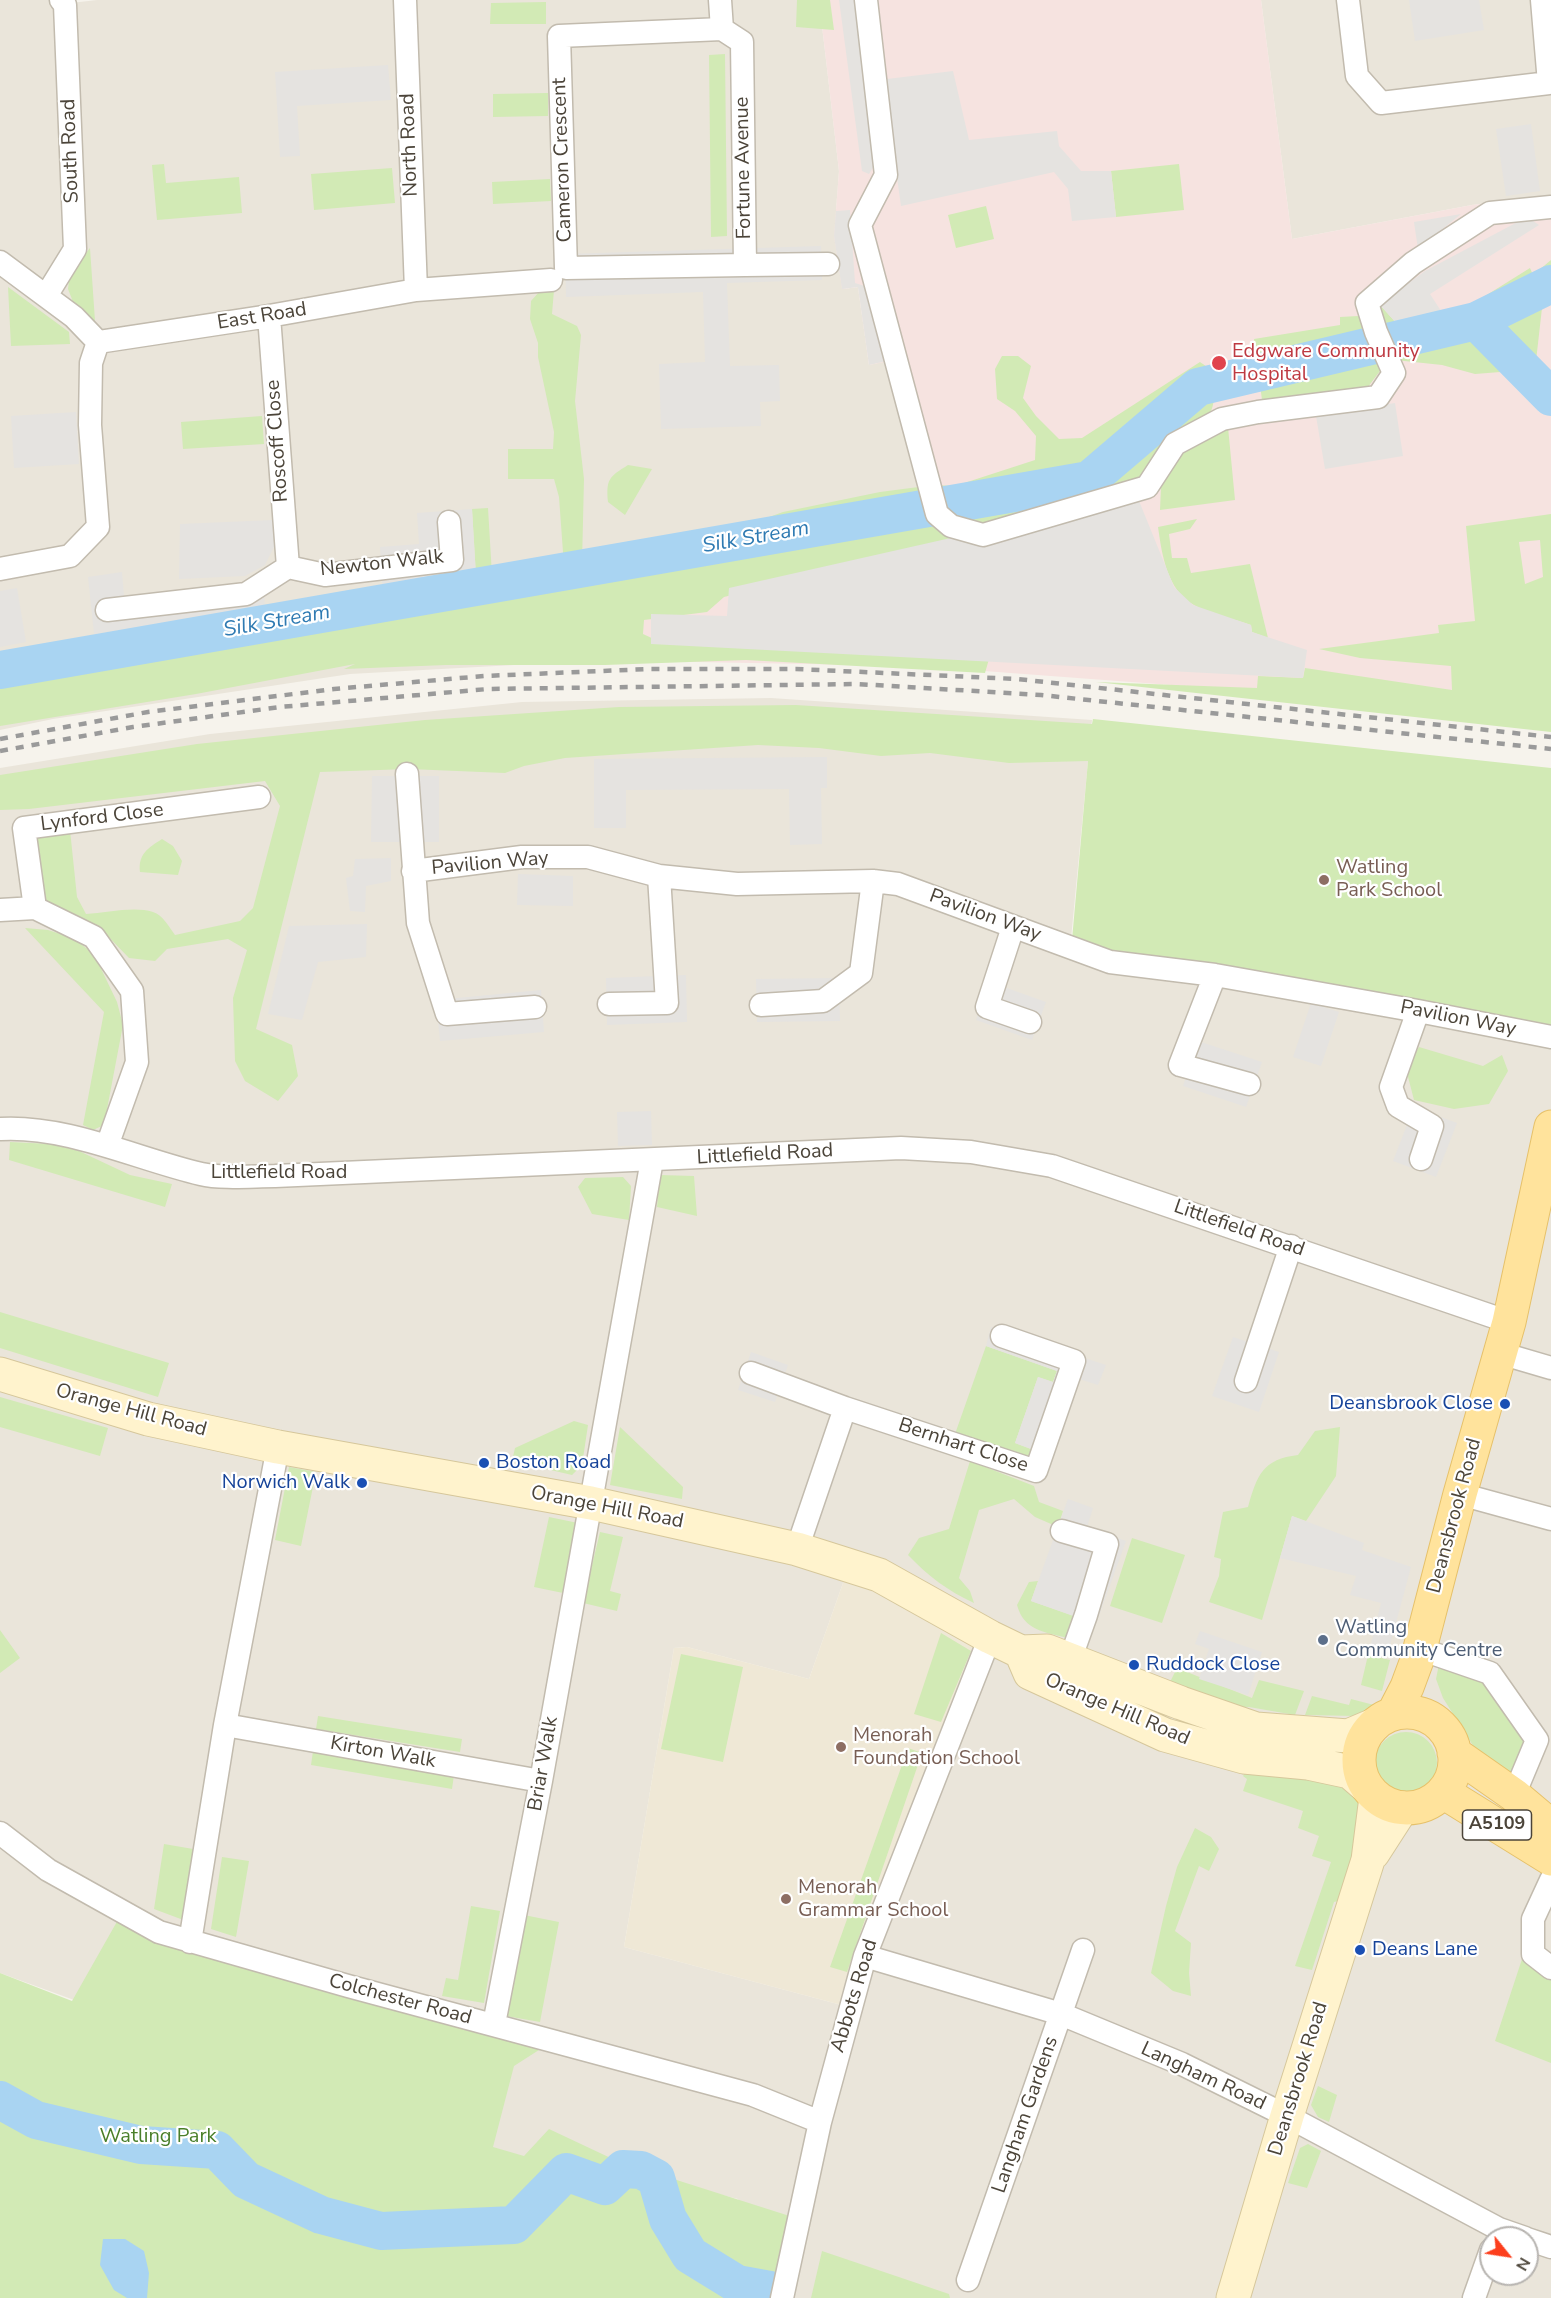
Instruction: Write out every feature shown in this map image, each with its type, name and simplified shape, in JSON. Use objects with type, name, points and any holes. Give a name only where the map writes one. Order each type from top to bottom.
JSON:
[{"type":"main road","name":"Deansbrook Road","points":[[1384,1720],[1407,1687],[1418,1654],[1509,1322],[1550,1136]]},
{"type":"main road","name":"Deansbrook Road","points":[[1418,1654],[1416,1686],[1432,1719]]},
{"type":"main road","points":[[1404,1712],[1421,1714],[1432,1719],[1449,1734],[1454,1753],[1454,1770],[1443,1792],[1424,1805],[1381,1797],[1360,1769],[1359,1754],[1364,1738],[1384,1720],[1404,1712]]},
{"type":"main road","name":"A5109","points":[[1454,1753],[1514,1795],[1551,1826]]},
{"type":"main road","name":"A5109","points":[[1443,1792],[1551,1859]]},
{"type":"street","name":"South Road","points":[[46,296],[75,249],[65,5],[61,0]]},
{"type":"street","name":"North Road","points":[[405,0],[416,290]]},
{"type":"street","points":[[720,0],[722,29]]},
{"type":"street","points":[[866,0],[886,175],[860,225],[934,504],[951,526],[983,535],[1147,487],[1175,444],[1222,419],[1258,412],[1378,397],[1394,373],[1376,332],[1367,303],[1413,263],[1490,213],[1551,207]]},
{"type":"street","points":[[1348,0],[1356,76],[1381,103],[1549,83],[1542,0]]},
{"type":"street","name":"Fortune Avenue","points":[[722,29],[742,42],[745,265],[828,264]]},
{"type":"street","name":"Cameron Crescent","points":[[722,29],[559,36],[566,268],[745,265]]},
{"type":"street","points":[[0,262],[74,317],[98,342],[91,363],[90,426],[98,527],[70,556],[0,569]]},
{"type":"street","name":"East Road","points":[[98,342],[269,316],[416,290],[551,280]]},
{"type":"street","name":"Roscoff Close","points":[[269,316],[288,567]]},
{"type":"street","name":"Newton Walk","points":[[288,567],[325,575],[452,560],[449,522]]},
{"type":"street","points":[[107,610],[246,594],[288,567]]},
{"type":"street","points":[[407,774],[418,923],[447,1014],[535,1007]]},
{"type":"street","name":"Lynford Close","points":[[35,908],[24,828],[259,797]]},
{"type":"street","name":"Pavilion Way","points":[[413,871],[522,857],[588,857],[659,876],[737,884],[873,881],[898,884],[1110,962],[1215,975],[1551,1037]]},
{"type":"street","points":[[609,1004],[668,1003],[659,876]]},
{"type":"street","points":[[761,1005],[824,1001],[861,973],[873,881]]},
{"type":"street","points":[[0,910],[35,908],[94,938],[132,991],[137,1062],[107,1146]]},
{"type":"street","points":[[1013,927],[987,1007],[1030,1022]]},
{"type":"street","points":[[1215,975],[1180,1065],[1249,1084]]},
{"type":"street","points":[[1418,1011],[1391,1088],[1398,1106],[1432,1126],[1421,1159]]},
{"type":"street","name":"Littlefield Road","points":[[0,1129],[25,1128],[107,1146],[204,1175],[275,1176],[901,1149],[970,1152],[1052,1166],[1509,1322]]},
{"type":"street","points":[[591,1503],[652,1160]]},
{"type":"street","points":[[1246,1381],[1291,1246]]},
{"type":"street","name":"Bernhart Close","points":[[751,1373],[845,1408],[1036,1471],[1074,1361],[1002,1336]]},
{"type":"street","points":[[1500,1353],[1551,1368]]},
{"type":"street","name":"Orange Hill Road","points":[[0,1374],[148,1419],[278,1447],[591,1503],[797,1549],[879,1575],[990,1638],[1020,1652],[1047,1650],[1181,1703],[1256,1729],[1348,1736],[1384,1720]]},
{"type":"street","points":[[797,1549],[845,1408]]},
{"type":"street","points":[[190,1942],[225,1725],[278,1447]]},
{"type":"street","points":[[1460,1494],[1551,1519]]},
{"type":"street","name":"Briar Walk","points":[[494,2024],[591,1503]]},
{"type":"street","points":[[1062,1531],[1107,1544],[1070,1660],[1076,1694]]},
{"type":"street","name":"Abbots Road","points":[[782,2298],[820,2122],[865,1956],[990,1638]]},
{"type":"street","name":"Orange Hill Road","points":[[1020,1652],[1030,1673],[1165,1735],[1244,1757],[1308,1763],[1350,1772],[1381,1797]]},
{"type":"street","points":[[1418,1654],[1490,1673],[1538,1740],[1514,1795]]},
{"type":"street","name":"Kirton Walk","points":[[225,1725],[541,1781]]},
{"type":"street","name":"Deansbrook Road","points":[[1233,2298],[1287,2116],[1368,1860],[1381,1797]]},
{"type":"street","name":"Colchester Road","points":[[0,1833],[48,1870],[159,1932],[348,1986],[753,2095],[820,2122]]},
{"type":"street","points":[[1551,1880],[1533,1919],[1533,1954],[1551,1968]]},
{"type":"street","name":"Langham Gardens","points":[[968,2280],[1083,1950]]},
{"type":"street","name":"Langham Road","points":[[865,1956],[1061,2014],[1182,2064],[1287,2116],[1483,2226]]},
{"type":"shaded area","points":[[0,0],[70,0],[71,3],[97,0],[819,0],[839,171],[836,211],[843,289],[858,287],[869,365],[886,361],[930,498],[587,661],[350,674],[53,719],[0,730]]},
{"type":"shaded area","name":"Edgware Community Hospital","points":[[819,0],[1261,0],[1292,239],[1472,205],[1551,195],[1551,726],[1238,690],[917,666],[585,660],[591,583],[929,498],[885,362],[869,365],[858,287],[842,289],[834,236],[839,171]]},
{"type":"shaded area","points":[[839,0],[858,0],[877,161],[869,174],[862,171]]},
{"type":"shaded area","points":[[1261,0],[1551,0],[1551,195],[1472,205],[1292,239]]},
{"type":"shaded area","points":[[1409,0],[1479,0],[1484,30],[1415,41]]},
{"type":"shaded area","points":[[388,65],[391,100],[297,106],[300,156],[280,157],[275,72]]},
{"type":"shaded area","points":[[953,71],[969,140],[1057,131],[1059,146],[1081,171],[1111,171],[1116,217],[1072,221],[1068,189],[1054,172],[901,206],[887,79]]},
{"type":"shaded area","points":[[1531,124],[1540,191],[1506,196],[1496,129]]},
{"type":"shaded area","points":[[850,210],[855,283],[874,289],[886,361],[869,365],[858,287],[842,289],[834,236],[836,211]]},
{"type":"shaded area","points":[[1461,214],[1418,249],[1414,222]]},
{"type":"shaded area","points":[[1527,217],[1539,225],[1430,294],[1441,311],[1398,325],[1380,305],[1425,271]]},
{"type":"shaded area","points":[[821,246],[822,280],[727,283],[730,366],[779,365],[780,401],[760,402],[761,426],[661,429],[659,364],[705,362],[703,292],[566,297],[565,254]]},
{"type":"shaded area","points":[[1395,403],[1403,456],[1325,469],[1316,416]]},
{"type":"shaded area","points":[[76,412],[79,464],[14,468],[11,416]]},
{"type":"shaded area","points":[[1137,496],[1174,587],[1193,605],[1251,625],[1252,632],[1307,650],[1303,678],[651,644],[651,614],[727,616],[729,588]]},
{"type":"shaded area","points":[[472,509],[476,576],[382,584],[380,547],[419,544],[417,513]]},
{"type":"shaded area","points":[[273,520],[275,545],[265,565],[245,576],[179,579],[180,524]]},
{"type":"shaded area","points":[[122,572],[124,596],[245,588],[263,577],[265,608],[94,634],[88,577]]},
{"type":"shaded area","points":[[17,588],[26,642],[0,647],[0,591]]},
{"type":"shaded area","points":[[771,698],[1092,720],[1070,949],[1551,1037],[1551,2298],[781,2298],[738,2199],[710,2192],[549,2138],[510,2192],[74,2000],[0,1973],[0,768],[210,734],[522,702]],"holes":[[[849,1566],[849,2007],[624,1947],[674,1648],[687,1647],[809,1679]]]},
{"type":"shaded area","points":[[827,757],[827,788],[821,788],[822,844],[790,845],[789,789],[626,790],[626,828],[594,828],[594,759]]},
{"type":"shaded area","points":[[372,776],[439,776],[439,842],[371,842]]},
{"type":"shaded area","points":[[391,858],[391,881],[366,886],[365,912],[350,911],[346,878],[353,876],[355,859]]},
{"type":"shaded area","points":[[518,874],[573,876],[573,906],[517,905]]},
{"type":"shaded area","points":[[367,924],[366,957],[318,962],[302,1020],[268,1014],[289,926]]},
{"type":"shaded area","points":[[686,975],[687,1022],[607,1025],[606,978]]},
{"type":"shaded area","points":[[839,978],[840,1021],[757,1022],[756,979]]},
{"type":"shaded area","points":[[990,982],[1046,1002],[1032,1040],[976,1020]]},
{"type":"shaded area","points":[[541,990],[544,1032],[440,1041],[436,1000]]},
{"type":"shaded area","points":[[1311,1003],[1339,1012],[1321,1066],[1293,1057]]},
{"type":"shaded area","points":[[1198,1041],[1262,1062],[1246,1107],[1183,1086]]},
{"type":"shaded area","points":[[1414,1107],[1457,1123],[1436,1177],[1393,1161]]},
{"type":"shaded area","points":[[651,1111],[652,1145],[618,1146],[617,1112]]},
{"type":"shaded area","points":[[991,1327],[1106,1365],[1098,1385],[1079,1379],[1027,1460],[1031,1449],[1015,1443],[1038,1377],[1053,1382],[1057,1371],[986,1346]]},
{"type":"shaded area","points":[[1233,1337],[1279,1352],[1259,1412],[1212,1396]]},
{"type":"shaded area","points":[[751,1352],[788,1365],[775,1402],[738,1390]]},
{"type":"shaded area","points":[[1068,1499],[1093,1508],[1087,1527],[1126,1541],[1096,1624],[1031,1601]]},
{"type":"shaded area","points":[[1292,1516],[1364,1543],[1362,1550],[1411,1567],[1387,1656],[1369,1652],[1381,1603],[1350,1595],[1356,1576],[1280,1558]]},
{"type":"shaded area","points":[[849,1566],[992,1634],[849,2007],[624,1947],[674,1648],[687,1647],[809,1679]]},
{"type":"shaded area","points":[[1200,1631],[1262,1652],[1248,1695],[1199,1679],[1209,1649],[1195,1644]]},
{"type":"green space","points":[[797,0],[830,0],[834,30],[796,27]]},
{"type":"green space","points":[[546,2],[546,24],[490,24],[491,3]]},
{"type":"green space","points":[[725,54],[727,236],[711,237],[709,55]]},
{"type":"green space","points":[[548,93],[548,116],[493,117],[493,94]]},
{"type":"green space","points":[[164,164],[166,183],[239,177],[242,213],[157,220],[152,165]]},
{"type":"green space","points":[[1179,164],[1184,210],[1116,217],[1111,171]]},
{"type":"green space","points":[[392,168],[395,203],[314,210],[311,174]]},
{"type":"green space","points":[[550,179],[551,201],[493,204],[492,182]]},
{"type":"green space","points":[[986,206],[994,239],[956,248],[948,215]]},
{"type":"green space","points":[[90,248],[95,321],[75,307],[68,289],[70,273]]},
{"type":"green space","points":[[1551,260],[1551,303],[1542,308],[1536,361],[1551,388],[1551,404],[1531,393],[1513,371],[1475,374],[1442,365],[1395,360],[1383,330],[1380,305],[1398,325],[1438,312],[1445,321],[1530,268],[1533,275]]},
{"type":"green space","points":[[8,287],[69,332],[70,344],[11,346]]},
{"type":"green space","points":[[554,290],[552,314],[577,326],[581,335],[575,401],[584,479],[582,563],[750,524],[783,512],[880,492],[934,485],[955,486],[1035,460],[1036,436],[1015,411],[997,399],[995,369],[1002,356],[1018,356],[1031,366],[1023,398],[1036,416],[1059,439],[1082,438],[1200,362],[1208,367],[1210,372],[1214,401],[1211,411],[1108,511],[816,574],[724,597],[707,612],[644,620],[643,634],[656,640],[989,659],[985,673],[746,660],[605,665],[446,665],[344,669],[355,664],[196,694],[0,726],[0,656],[564,566],[559,497],[554,479],[508,479],[508,449],[553,449],[554,432],[538,357],[538,343],[530,319],[531,301],[540,291]]},
{"type":"green space","points":[[1358,316],[1370,332],[1383,367],[1368,387],[1262,400],[1254,339],[1340,325],[1340,317]]},
{"type":"green space","points":[[262,416],[264,444],[183,449],[181,422]]},
{"type":"green space","points":[[1228,427],[1235,500],[1160,510],[1161,486],[1174,462],[1192,443]]},
{"type":"green space","points":[[628,465],[652,469],[625,515],[608,502],[608,483],[613,476]]},
{"type":"green space","points":[[488,508],[492,575],[476,576],[472,509]]},
{"type":"green space","points":[[1551,514],[1551,732],[1096,682],[1257,688],[1258,676],[1303,678],[1305,668],[1452,690],[1451,666],[1360,658],[1319,649],[1439,633],[1438,625],[1475,621],[1466,526]],"holes":[[[1540,540],[1543,577],[1525,584],[1519,542]]]},
{"type":"green space","points":[[1197,519],[1190,529],[1169,534],[1172,558],[1187,558],[1191,573],[1250,564],[1268,638],[1252,632],[1251,625],[1214,614],[1194,605],[1185,598],[1172,581],[1164,560],[1158,527]]},
{"type":"green space","points":[[796,705],[1092,724],[1093,719],[1551,768],[1551,1038],[1071,951],[1088,761],[1009,763],[930,753],[881,756],[819,748],[758,745],[565,758],[524,766],[505,773],[409,769],[320,772],[256,1029],[292,1045],[298,1076],[278,1101],[245,1081],[235,1061],[233,998],[247,950],[228,939],[167,949],[155,961],[129,958],[100,928],[44,904],[33,834],[70,830],[77,897],[86,914],[145,910],[163,918],[175,935],[240,921],[253,908],[280,806],[265,781],[29,809],[0,810],[0,775],[197,744],[425,720],[619,707]]},
{"type":"green space","points":[[162,839],[173,846],[182,861],[178,875],[140,872],[142,856]]},
{"type":"green space","points":[[25,928],[48,930],[73,938],[94,954],[117,1002],[123,1025],[104,1125],[93,1130],[83,1125],[104,1012]]},
{"type":"green space","points":[[1419,1047],[1483,1066],[1502,1055],[1508,1071],[1489,1104],[1454,1109],[1414,1100],[1406,1069]]},
{"type":"green space","points":[[10,1142],[51,1144],[79,1151],[130,1175],[172,1184],[165,1207],[9,1160]]},
{"type":"green space","points":[[660,1175],[694,1176],[697,1216],[657,1207]]},
{"type":"green space","points":[[623,1177],[631,1186],[629,1220],[592,1214],[578,1187],[585,1178]]},
{"type":"green space","points":[[0,1312],[169,1363],[158,1397],[0,1348]]},
{"type":"green space","points":[[986,1346],[1057,1371],[1053,1382],[1038,1377],[1015,1443],[1031,1449],[1027,1460],[955,1434]]},
{"type":"green space","points":[[0,1397],[108,1428],[100,1456],[0,1427]]},
{"type":"green space","points":[[574,1421],[588,1425],[582,1465],[572,1475],[512,1461],[515,1448]]},
{"type":"green space","points":[[620,1427],[683,1487],[682,1499],[610,1485]]},
{"type":"green space","points":[[1340,1427],[1336,1476],[1306,1521],[1292,1516],[1262,1620],[1209,1602],[1219,1576],[1221,1559],[1214,1557],[1223,1512],[1248,1507],[1263,1470],[1277,1460],[1298,1455],[1315,1431]]},
{"type":"green space","points":[[970,1461],[1034,1486],[1039,1502],[1063,1511],[1058,1527],[1035,1517],[1014,1499],[979,1510],[959,1578],[970,1591],[974,1603],[939,1582],[908,1555],[919,1538],[949,1529]]},
{"type":"green space","points":[[289,1467],[316,1472],[301,1546],[275,1540]]},
{"type":"green space","points":[[549,1517],[578,1523],[563,1593],[534,1587]]},
{"type":"green space","points":[[600,1532],[623,1537],[610,1591],[621,1594],[617,1611],[583,1603]]},
{"type":"green space","points":[[1132,1538],[1185,1555],[1162,1623],[1110,1606]]},
{"type":"green space","points":[[1038,1581],[1031,1601],[1077,1617],[1068,1638],[1036,1629],[1020,1614],[1017,1605],[1029,1582]]},
{"type":"green space","points":[[0,1630],[20,1658],[0,1673]]},
{"type":"green space","points":[[941,1633],[971,1651],[941,1722],[914,1714]]},
{"type":"green space","points":[[681,1654],[743,1667],[723,1762],[661,1749]]},
{"type":"green space","points":[[1368,1655],[1390,1660],[1382,1691],[1361,1685]]},
{"type":"green space","points":[[1439,1664],[1481,1679],[1526,1740],[1511,1784],[1484,1763],[1443,1698],[1436,1679]]},
{"type":"green space","points":[[1177,1668],[1252,1698],[1259,1680],[1304,1691],[1295,1715],[1249,1707],[1215,1706],[1169,1684]]},
{"type":"green space","points":[[1312,1696],[1349,1705],[1351,1699],[1374,1705],[1356,1716],[1305,1715]]},
{"type":"green space","points":[[318,1716],[462,1739],[460,1752],[316,1729]]},
{"type":"green space","points":[[1406,1732],[1423,1737],[1428,1741],[1432,1746],[1437,1763],[1432,1780],[1428,1785],[1423,1789],[1406,1794],[1389,1789],[1384,1785],[1380,1780],[1375,1763],[1380,1746],[1384,1741],[1389,1737]]},
{"type":"green space","points":[[908,1748],[922,1753],[847,1972],[830,1967]]},
{"type":"green space","points":[[313,1751],[454,1775],[452,1789],[311,1765]]},
{"type":"green space","points":[[1247,1769],[1349,1787],[1365,1806],[1363,1843],[1338,1901],[1334,1902],[1312,1970],[1295,1966],[1331,1862],[1312,1856],[1319,1836],[1298,1828],[1303,1811],[1243,1791],[1247,1779],[1243,1776]]},
{"type":"green space","points":[[1195,1828],[1211,1837],[1219,1849],[1209,1871],[1199,1866],[1175,1931],[1191,1943],[1189,1973],[1191,1996],[1173,1991],[1151,1973],[1177,1867]]},
{"type":"green space","points":[[164,1844],[199,1850],[186,1921],[154,1909]]},
{"type":"green space","points":[[222,1857],[249,1861],[236,1937],[211,1929]]},
{"type":"green space","points":[[471,1906],[500,1911],[484,2003],[442,1996],[446,1978],[458,1980]]},
{"type":"green space","name":"Watling Park","points":[[123,1911],[553,2041],[514,2066],[493,2147],[524,2156],[549,2129],[617,2161],[799,2219],[781,2298],[0,2298],[0,1973],[72,2001]]},
{"type":"green space","points":[[524,1915],[559,1922],[540,2022],[506,2016]]},
{"type":"green space","points":[[1523,1956],[1551,1977],[1551,2063],[1495,2041]]},
{"type":"green space","points":[[1318,2086],[1337,2095],[1329,2122],[1318,2117],[1311,2105]]},
{"type":"green space","points":[[1308,2144],[1321,2151],[1307,2188],[1288,2183],[1300,2148]]},
{"type":"green space","points":[[822,2251],[949,2294],[950,2298],[811,2298]]},
{"type":"water","points":[[103,2239],[125,2239],[144,2251],[149,2273],[147,2298],[127,2298],[114,2290],[100,2265]]},
{"type":"waterway","name":"Silk Stream","points":[[0,670],[1089,480],[1198,387],[1476,321],[1551,284]]},
{"type":"waterway","points":[[1476,321],[1551,397]]},
{"type":"waterway","points":[[0,2100],[36,2120],[141,2145],[217,2150],[246,2180],[321,2215],[381,2231],[514,2225],[566,2172],[605,2186],[623,2169],[641,2170],[656,2178],[668,2219],[690,2255],[737,2284],[770,2290]]},
{"type":"railway","points":[[0,739],[148,712],[334,689],[484,676],[648,669],[796,669],[1017,679],[1551,737]]},
{"type":"railway","points":[[0,751],[133,727],[280,707],[488,689],[857,684],[1041,695],[1551,749]]},
{"type":"place","name":"Edgware Community Hospital","points":[[1219,363]]},
{"type":"place","name":"Watling Park School","points":[[1324,880]]},
{"type":"place","name":"Deansbrook Close","points":[[1505,1404]]},
{"type":"place","name":"Boston Road","points":[[484,1463]]},
{"type":"place","name":"Norwich Walk","points":[[362,1483]]},
{"type":"place","name":"Watling Community Centre","points":[[1323,1640]]},
{"type":"place","name":"Ruddock Close","points":[[1134,1665]]},
{"type":"place","name":"Menorah Foundation School","points":[[841,1747]]},
{"type":"place","name":"Menorah Grammar School","points":[[786,1899]]},
{"type":"place","name":"Deans Lane","points":[[1360,1950]]}]
